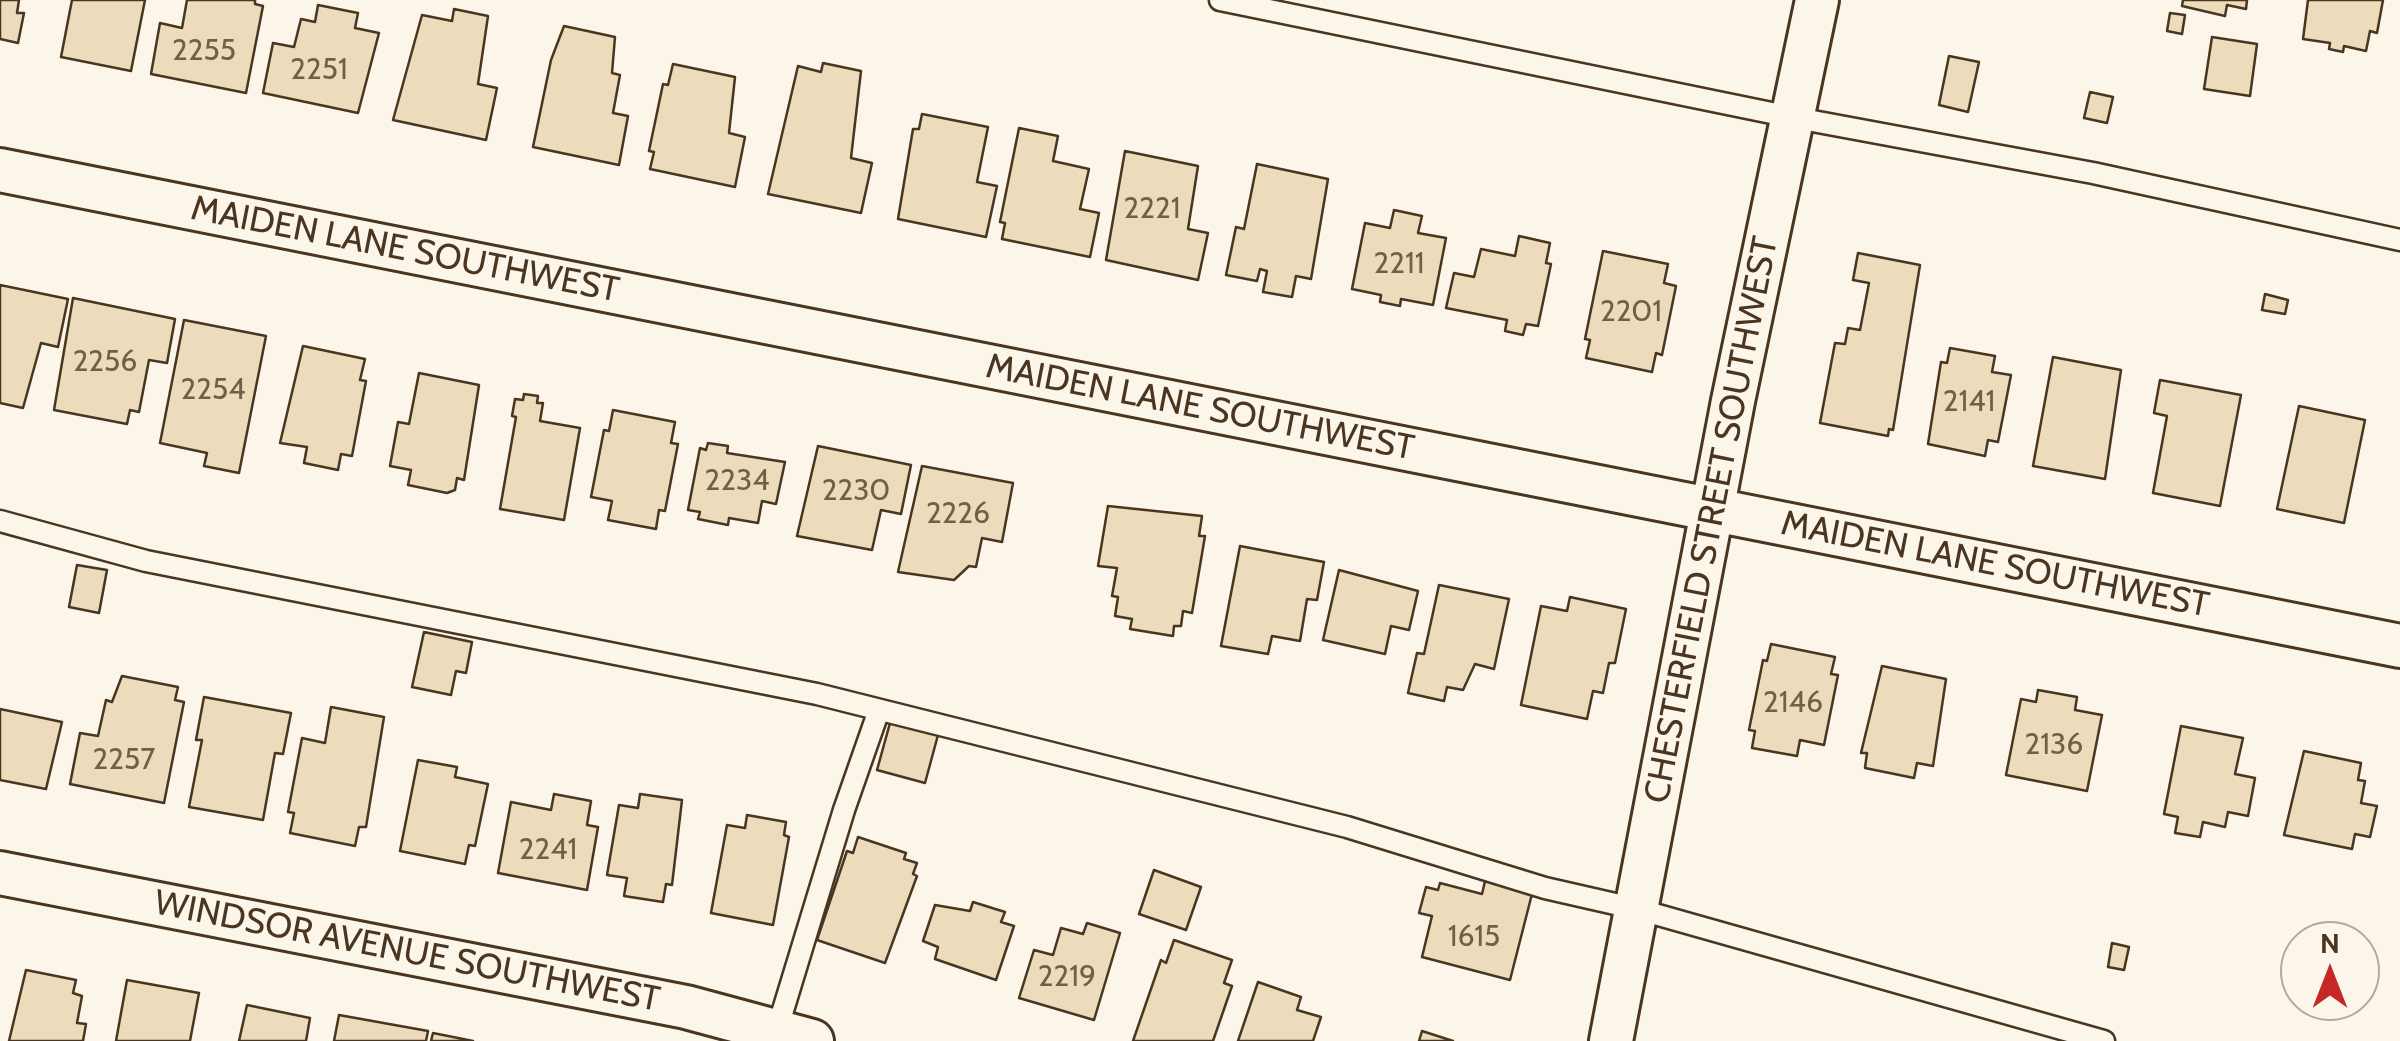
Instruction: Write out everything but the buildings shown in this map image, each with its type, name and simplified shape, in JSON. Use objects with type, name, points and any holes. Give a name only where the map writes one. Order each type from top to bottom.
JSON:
[{"type":"street","name":"CHESTERFIELD STREET SOUTHWEST","points":[[1611,1041],[1790,117],[1817,0]]},
{"type":"street","name":"MAIDEN LANE SOUTHWEST","points":[[0,170],[2400,646]]},
{"type":"street","name":"WINDSOR AVENUE SOUTHWEST","points":[[0,873],[686,1006],[795,1035]]},
{"type":"lane","points":[[1220,0],[1790,117],[2093,173],[2400,240]]},
{"type":"lane","points":[[0,521],[146,561],[879,710],[1347,827],[1544,888],[1638,909],[2104,1041]]},
{"type":"lane","points":[[795,1035],[844,810],[879,710]]}]
